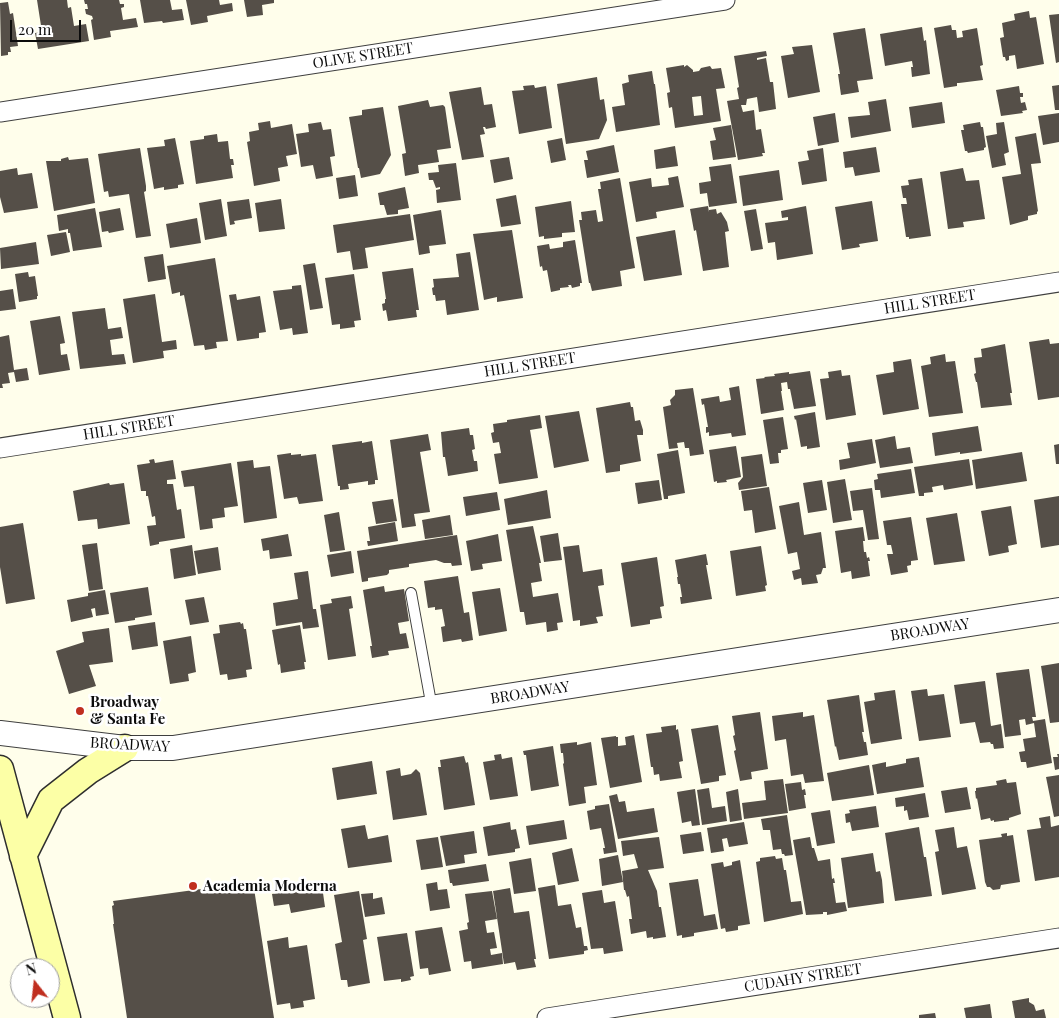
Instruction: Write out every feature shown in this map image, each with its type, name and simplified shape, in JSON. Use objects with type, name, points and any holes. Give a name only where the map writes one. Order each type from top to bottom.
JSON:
[{"type":"main road","points":[[23,856],[51,800],[88,771],[125,748]]},
{"type":"main road","points":[[0,769],[67,1018]]},
{"type":"street","name":"OLIVE STREET","points":[[0,112],[725,0]]},
{"type":"street","name":"HILL STREET","points":[[0,448],[1059,282]]},
{"type":"street","name":"BROADWAY","points":[[0,733],[125,748],[173,748],[1059,610]]},
{"type":"street","name":"CUDAHY STREET","points":[[547,1018],[1059,938]]},
{"type":"lane","points":[[411,593],[432,708]]},
{"type":"building","points":[[37,0],[67,0],[68,8],[71,7],[74,26],[86,24],[89,41],[38,49],[35,33],[42,32]]},
{"type":"building","points":[[84,0],[119,0],[120,4],[124,4],[124,7],[121,8],[123,20],[136,18],[138,27],[110,31],[111,37],[94,40],[91,20],[93,19],[92,16],[86,14],[85,9],[88,9]]},
{"type":"building","points":[[140,0],[170,0],[172,10],[182,9],[184,20],[144,23]]},
{"type":"building","points":[[186,0],[219,0],[220,5],[232,3],[233,11],[207,16],[208,22],[191,25]]},
{"type":"building","points":[[244,0],[274,0],[274,3],[262,5],[263,15],[247,17]]},
{"type":"building","points":[[8,2],[10,14],[13,13],[18,46],[10,47],[11,52],[8,52],[8,55],[1,56],[0,3]]},
{"type":"building","points":[[1029,11],[1030,18],[1036,17],[1044,64],[1017,69],[1015,55],[1009,56],[1009,60],[1006,61],[1005,57],[1003,57],[1000,38],[1004,37],[1002,23],[1015,20],[1014,14]]},
{"type":"building","points":[[1059,14],[1059,62],[1056,63],[1049,15]]},
{"type":"building","points":[[951,25],[952,30],[956,30],[957,38],[963,37],[962,31],[977,28],[983,65],[980,66],[983,80],[957,83],[957,86],[944,88],[934,28]]},
{"type":"building","points":[[922,27],[924,41],[926,40],[930,74],[912,77],[912,61],[885,66],[880,34]]},
{"type":"building","points":[[865,28],[873,79],[857,81],[859,92],[841,95],[838,74],[840,74],[833,33]]},
{"type":"building","points":[[812,45],[820,92],[788,98],[781,56],[794,54],[792,47]]},
{"type":"building","points":[[766,51],[767,56],[757,58],[757,60],[766,58],[770,82],[773,82],[776,109],[759,112],[757,97],[747,99],[746,105],[741,105],[743,112],[754,110],[756,130],[761,129],[765,153],[762,153],[763,156],[738,160],[727,101],[739,99],[734,56]]},
{"type":"building","points":[[684,65],[684,67],[687,65],[693,72],[710,66],[712,69],[721,68],[725,88],[716,89],[721,121],[675,128],[672,107],[669,108],[667,93],[670,92],[666,68]],"holes":[[[701,96],[703,115],[694,116],[692,97]]]},
{"type":"building","points":[[652,71],[660,125],[616,132],[612,107],[625,105],[622,84],[629,82],[628,75]]},
{"type":"building","points":[[597,77],[600,100],[604,99],[607,120],[599,139],[566,144],[557,84]]},
{"type":"building","points":[[534,85],[535,88],[546,86],[552,128],[519,134],[512,91],[524,90],[523,86]]},
{"type":"building","points":[[1059,85],[1059,110],[1055,110],[1052,86]]},
{"type":"building","points":[[1019,86],[1020,93],[1023,93],[1023,97],[1020,97],[1021,103],[1025,102],[1027,110],[1022,111],[1023,113],[1001,116],[996,90]]},
{"type":"building","points":[[481,87],[484,105],[492,104],[496,127],[486,129],[483,127],[485,134],[480,135],[484,157],[462,160],[449,92]]},
{"type":"building","points":[[886,99],[891,131],[851,138],[848,117],[870,115],[868,102]]},
{"type":"building","points":[[428,100],[430,107],[443,105],[445,107],[451,148],[437,150],[439,162],[418,165],[419,173],[405,176],[402,154],[406,153],[398,106]]},
{"type":"building","points":[[942,102],[945,123],[912,128],[909,107]]},
{"type":"building","points":[[383,107],[391,155],[380,174],[361,178],[349,117],[362,115],[362,110]]},
{"type":"building","points":[[835,113],[839,142],[818,146],[813,117]]},
{"type":"building","points":[[1059,113],[1059,142],[1043,145],[1038,116]]},
{"type":"building","points":[[270,121],[271,128],[292,124],[297,154],[286,156],[288,166],[278,168],[280,181],[254,186],[247,142],[250,141],[249,132],[259,130],[258,123]]},
{"type":"building","points":[[321,122],[323,130],[331,129],[335,156],[330,157],[333,176],[316,179],[313,165],[301,167],[296,134],[309,132],[308,124]]},
{"type":"building","points":[[980,122],[981,127],[983,127],[986,147],[984,150],[968,153],[965,151],[961,130],[964,130],[963,125]]},
{"type":"building","points":[[1004,122],[1009,152],[1004,154],[1006,165],[992,168],[986,136],[997,134],[996,123]]},
{"type":"building","points":[[731,125],[736,157],[713,160],[710,141],[716,140],[713,128]]},
{"type":"building","points":[[1036,133],[1041,163],[1031,164],[1038,211],[1037,214],[1028,216],[1028,220],[1010,225],[1002,177],[1021,174],[1015,137]]},
{"type":"building","points":[[217,134],[218,142],[228,141],[230,159],[233,159],[234,165],[231,165],[233,178],[196,184],[190,141],[204,139],[204,136]]},
{"type":"building","points":[[175,138],[184,184],[178,185],[178,188],[164,190],[164,187],[154,189],[147,148],[165,146],[164,140]]},
{"type":"building","points":[[562,138],[566,160],[551,163],[547,141]]},
{"type":"building","points":[[614,145],[619,172],[587,178],[584,160],[588,160],[586,151]]},
{"type":"building","points":[[675,146],[678,166],[656,169],[654,150]]},
{"type":"building","points":[[876,147],[880,172],[855,176],[853,167],[845,168],[843,152]]},
{"type":"building","points":[[140,148],[151,236],[136,238],[129,194],[109,197],[108,191],[104,192],[98,154]]},
{"type":"building","points":[[823,148],[827,181],[802,185],[798,162],[809,160],[807,151]]},
{"type":"building","points":[[68,157],[69,160],[88,158],[95,203],[54,211],[46,161],[61,161],[61,159]]},
{"type":"building","points":[[509,157],[513,179],[494,183],[490,160]]},
{"type":"building","points":[[456,163],[461,200],[437,203],[436,190],[440,189],[440,187],[436,188],[433,180],[429,180],[428,173],[439,172],[438,165]]},
{"type":"building","points":[[731,164],[737,203],[709,207],[707,193],[700,194],[699,183],[711,181],[709,167]]},
{"type":"building","points":[[17,168],[18,175],[32,173],[38,208],[4,213],[0,197],[0,171]]},
{"type":"building","points":[[963,168],[966,181],[979,180],[985,219],[963,222],[964,227],[948,229],[940,172]]},
{"type":"building","points":[[779,170],[783,200],[743,206],[739,176]]},
{"type":"building","points":[[355,175],[358,196],[339,199],[336,178]]},
{"type":"building","points":[[678,176],[684,207],[656,212],[657,218],[636,222],[629,182],[651,178],[652,187],[669,185],[668,178]]},
{"type":"building","points":[[620,178],[635,268],[620,271],[622,286],[592,291],[589,283],[579,220],[582,220],[581,212],[596,210],[598,222],[603,221],[598,189],[601,189],[600,182]]},
{"type":"building","points":[[922,178],[931,236],[909,239],[909,237],[906,237],[901,204],[907,204],[906,198],[903,198],[901,186],[909,185],[908,180]]},
{"type":"building","points":[[405,187],[409,208],[398,210],[398,214],[387,215],[384,205],[380,205],[378,193]]},
{"type":"building","points":[[516,195],[521,224],[501,227],[496,199]]},
{"type":"building","points":[[221,199],[227,236],[205,240],[199,203]]},
{"type":"building","points":[[249,199],[252,218],[234,221],[235,224],[230,225],[227,202]]},
{"type":"building","points":[[281,199],[285,229],[259,232],[255,203]]},
{"type":"building","points":[[571,201],[575,232],[562,233],[562,237],[544,239],[544,236],[539,237],[535,207]]},
{"type":"building","points":[[872,201],[878,241],[859,244],[860,247],[842,250],[835,207]]},
{"type":"building","points":[[708,206],[709,212],[709,210],[716,209],[717,214],[721,212],[727,222],[729,231],[725,232],[729,267],[703,271],[696,230],[694,231],[690,209]]},
{"type":"building","points":[[806,206],[813,254],[777,260],[775,242],[768,243],[765,223],[788,220],[788,217],[782,218],[781,211]]},
{"type":"building","points":[[95,208],[102,247],[73,251],[68,229],[59,231],[57,215]]},
{"type":"building","points":[[120,208],[124,230],[109,233],[108,231],[102,232],[99,212]]},
{"type":"building","points":[[756,209],[763,249],[751,251],[744,211]]},
{"type":"building","points":[[441,210],[446,244],[429,246],[430,253],[419,255],[413,215]]},
{"type":"building","points":[[410,214],[414,240],[365,248],[368,268],[353,270],[350,251],[337,253],[333,225]]},
{"type":"building","points":[[197,218],[201,243],[170,248],[166,224]]},
{"type":"building","points":[[512,230],[523,298],[497,302],[497,297],[484,300],[473,234]]},
{"type":"building","points":[[675,230],[682,275],[644,281],[636,237]]},
{"type":"building","points":[[66,232],[70,252],[51,256],[47,235]]},
{"type":"building","points":[[575,240],[582,283],[580,283],[580,286],[572,288],[571,285],[568,285],[569,287],[551,292],[547,270],[543,271],[542,266],[540,267],[537,246],[549,244],[550,249],[563,247],[563,242]]},
{"type":"building","points":[[36,242],[39,264],[1,269],[0,248]]},
{"type":"building","points":[[470,252],[479,310],[447,315],[445,300],[436,301],[435,295],[433,295],[433,279],[459,277],[456,254]]},
{"type":"building","points":[[163,254],[166,279],[148,282],[144,257]]},
{"type":"building","points":[[215,258],[228,341],[216,342],[217,348],[205,350],[204,345],[194,346],[184,295],[180,296],[180,292],[172,294],[167,266]]},
{"type":"building","points":[[315,263],[323,308],[310,310],[303,265]]},
{"type":"building","points":[[413,268],[419,310],[416,310],[417,317],[388,321],[386,310],[383,311],[382,304],[385,303],[386,299],[382,272]]},
{"type":"building","points":[[28,272],[29,277],[35,276],[38,296],[37,299],[19,302],[15,274]]},
{"type":"building","points":[[354,274],[361,320],[354,321],[355,327],[340,329],[340,324],[332,325],[325,278]]},
{"type":"building","points":[[301,285],[308,333],[293,335],[292,328],[280,330],[273,291],[292,289],[292,286]]},
{"type":"building","points":[[13,289],[16,309],[0,311],[0,291]]},
{"type":"building","points":[[155,294],[162,342],[176,340],[177,349],[163,351],[164,358],[133,363],[123,299]]},
{"type":"building","points":[[236,294],[237,300],[260,296],[266,332],[259,333],[259,338],[237,341],[229,295]]},
{"type":"building","points":[[105,308],[108,329],[121,327],[123,338],[110,340],[112,355],[124,354],[126,364],[80,369],[72,312]]},
{"type":"building","points":[[60,316],[65,343],[60,344],[61,355],[67,354],[70,370],[39,375],[30,321]]},
{"type":"building","points":[[9,335],[14,370],[27,368],[29,380],[16,382],[14,372],[8,373],[10,383],[2,384],[3,388],[0,388],[0,337]]},
{"type":"building","points":[[1049,339],[1050,344],[1059,343],[1059,397],[1038,400],[1029,342]]},
{"type":"building","points":[[1005,344],[1012,405],[981,408],[974,374],[976,373],[974,358],[982,357],[981,349]]},
{"type":"building","points":[[945,354],[946,362],[955,361],[963,413],[929,417],[921,366],[931,364],[930,357]]},
{"type":"building","points":[[911,359],[919,409],[883,415],[876,375],[894,372],[893,362]]},
{"type":"building","points":[[841,370],[842,376],[850,375],[856,415],[826,420],[820,379],[829,378],[828,372]]},
{"type":"building","points":[[810,371],[816,406],[794,409],[787,382],[781,383],[784,410],[761,414],[756,379],[775,376],[774,374]]},
{"type":"building","points":[[739,386],[746,435],[732,437],[731,433],[709,436],[709,432],[706,433],[706,427],[708,427],[704,404],[702,405],[701,399],[719,396],[720,402],[731,400],[729,388]]},
{"type":"building","points":[[693,388],[704,454],[690,456],[689,448],[685,448],[684,442],[677,443],[678,448],[669,449],[663,407],[671,405],[670,400],[675,395],[675,390]]},
{"type":"building","points":[[630,402],[631,407],[633,407],[635,421],[640,420],[643,430],[643,435],[637,435],[641,461],[620,465],[620,471],[606,473],[596,408]]},
{"type":"building","points":[[579,411],[589,461],[554,468],[545,416]]},
{"type":"building","points":[[815,412],[820,447],[807,449],[807,446],[801,447],[794,416]]},
{"type":"building","points":[[540,415],[542,428],[530,430],[538,478],[499,484],[494,454],[501,453],[499,442],[493,443],[491,433],[494,432],[493,424]]},
{"type":"building","points":[[783,417],[788,449],[781,450],[781,453],[778,453],[779,463],[770,464],[763,420]]},
{"type":"building","points":[[978,426],[982,451],[935,456],[932,433]]},
{"type":"building","points":[[469,428],[470,435],[473,435],[475,449],[472,450],[474,461],[477,461],[478,471],[448,476],[445,457],[443,457],[441,432]]},
{"type":"building","points":[[428,434],[431,450],[420,452],[430,512],[414,514],[416,526],[402,528],[390,440]]},
{"type":"building","points":[[895,436],[897,449],[910,447],[913,463],[880,468],[875,440]]},
{"type":"building","points":[[872,439],[876,463],[840,470],[839,460],[850,458],[847,443]]},
{"type":"building","points":[[362,441],[362,443],[372,441],[378,480],[375,480],[375,484],[368,485],[368,481],[348,484],[349,489],[340,490],[332,445]]},
{"type":"building","points":[[1059,444],[1059,464],[1056,464],[1054,445]]},
{"type":"building","points":[[736,446],[741,477],[726,480],[727,482],[714,482],[709,450]]},
{"type":"building","points":[[678,450],[685,493],[668,496],[668,499],[664,499],[657,454]]},
{"type":"building","points":[[1022,452],[1027,481],[976,489],[972,460]]},
{"type":"building","points":[[291,453],[291,455],[301,454],[301,456],[316,454],[323,501],[299,504],[297,497],[284,499],[277,455]]},
{"type":"building","points":[[762,454],[767,486],[739,490],[738,483],[743,477],[741,457]]},
{"type":"building","points":[[154,459],[155,463],[173,460],[176,479],[167,480],[167,484],[173,484],[177,510],[181,509],[185,538],[159,542],[159,544],[150,546],[147,526],[156,525],[155,516],[152,517],[146,491],[141,491],[137,465],[150,463],[149,460]]},
{"type":"building","points":[[969,459],[973,485],[944,490],[943,485],[932,487],[933,492],[924,493],[924,496],[919,496],[914,467]]},
{"type":"building","points":[[253,460],[254,468],[270,466],[277,518],[244,523],[237,462]]},
{"type":"building","points":[[231,463],[238,506],[224,508],[225,517],[212,519],[213,528],[200,530],[194,486],[184,487],[181,471]]},
{"type":"building","points":[[911,469],[915,493],[881,498],[880,490],[875,490],[874,480],[878,479],[877,474]]},
{"type":"building","points":[[845,479],[852,520],[833,523],[827,482]]},
{"type":"building","points":[[659,480],[662,500],[638,504],[635,483]]},
{"type":"building","points":[[822,480],[827,510],[808,513],[803,483]]},
{"type":"building","points":[[109,483],[110,485],[124,483],[130,524],[98,529],[97,519],[78,521],[73,491]]},
{"type":"building","points":[[769,487],[776,529],[755,533],[752,510],[744,511],[741,491]]},
{"type":"building","points":[[872,488],[879,539],[868,540],[863,510],[853,511],[850,491]]},
{"type":"building","points":[[547,490],[551,518],[508,525],[504,499]]},
{"type":"building","points":[[497,492],[500,510],[466,516],[463,497]]},
{"type":"building","points":[[1059,496],[1059,545],[1041,548],[1034,500]]},
{"type":"building","points":[[393,499],[397,521],[376,524],[372,502]]},
{"type":"building","points":[[799,502],[804,535],[821,532],[826,568],[823,568],[821,574],[816,575],[818,583],[802,585],[801,578],[794,580],[792,571],[800,569],[797,552],[788,554],[779,506]]},
{"type":"building","points":[[1011,506],[1017,544],[1008,546],[1009,552],[989,556],[981,511]]},
{"type":"building","points":[[339,512],[345,550],[330,552],[324,515]]},
{"type":"building","points":[[957,513],[965,561],[934,565],[926,518]]},
{"type":"building","points":[[450,515],[453,535],[425,539],[422,520]]},
{"type":"building","points":[[911,517],[918,560],[911,561],[911,565],[907,566],[908,572],[891,575],[887,554],[893,554],[891,545],[887,545],[883,521]]},
{"type":"building","points":[[395,522],[398,541],[368,546],[367,541],[370,541],[368,527]]},
{"type":"building","points":[[23,523],[35,599],[6,604],[0,567],[0,527]]},
{"type":"building","points":[[533,526],[541,563],[539,563],[542,581],[531,583],[533,597],[558,593],[563,622],[557,623],[558,630],[547,632],[546,622],[526,625],[524,612],[520,612],[506,530]]},
{"type":"building","points":[[863,527],[864,552],[866,552],[867,558],[869,557],[870,561],[868,561],[870,576],[852,579],[851,571],[841,573],[835,531]]},
{"type":"building","points":[[558,533],[562,560],[544,562],[540,536]]},
{"type":"building","points":[[288,534],[292,556],[270,559],[269,550],[263,551],[261,539]]},
{"type":"building","points":[[498,534],[502,561],[482,564],[483,569],[471,571],[466,541]]},
{"type":"building","points":[[457,535],[462,565],[452,566],[451,563],[436,560],[409,564],[409,567],[389,570],[387,575],[368,578],[368,581],[362,582],[357,551]]},
{"type":"building","points":[[97,543],[103,589],[89,591],[82,545]]},
{"type":"building","points":[[192,545],[196,575],[174,579],[170,549]]},
{"type":"building","points":[[579,545],[583,572],[602,569],[604,585],[598,586],[603,616],[596,617],[598,623],[580,626],[580,620],[573,621],[563,547]]},
{"type":"building","points":[[761,546],[767,585],[765,586],[766,591],[736,596],[730,551]]},
{"type":"building","points":[[218,547],[221,570],[198,574],[194,551]]},
{"type":"building","points":[[351,551],[354,573],[331,577],[327,555]]},
{"type":"building","points":[[706,554],[712,599],[681,604],[680,597],[682,597],[680,584],[678,584],[675,560]]},
{"type":"building","points":[[657,557],[664,606],[660,607],[662,618],[650,620],[650,624],[631,627],[621,563]]},
{"type":"building","points":[[308,571],[313,609],[316,609],[319,627],[303,629],[302,622],[276,626],[273,603],[298,599],[294,573]]},
{"type":"building","points":[[458,576],[464,613],[469,612],[473,640],[462,642],[461,639],[443,642],[441,627],[445,626],[442,609],[428,608],[424,581]]},
{"type":"building","points":[[384,586],[385,592],[404,589],[409,621],[398,623],[400,634],[406,633],[409,648],[388,651],[389,655],[372,658],[370,646],[372,646],[363,590]]},
{"type":"building","points":[[148,587],[152,615],[115,623],[110,593]]},
{"type":"building","points":[[500,588],[507,631],[479,636],[472,592]]},
{"type":"building","points":[[105,590],[109,614],[96,616],[95,608],[91,609],[93,617],[71,622],[67,600]]},
{"type":"building","points":[[351,596],[353,608],[349,609],[356,656],[328,660],[320,605],[332,603],[331,599]]},
{"type":"building","points":[[204,597],[209,622],[190,625],[185,600]]},
{"type":"building","points":[[155,622],[158,646],[132,650],[128,626]]},
{"type":"building","points":[[240,622],[241,624],[243,623],[244,629],[246,629],[252,669],[246,670],[247,677],[228,680],[227,674],[220,675],[213,634],[220,633],[219,625]]},
{"type":"building","points":[[300,625],[306,662],[304,662],[305,669],[281,673],[272,630]]},
{"type":"building","points":[[109,628],[113,662],[89,665],[96,686],[69,694],[56,651],[84,642],[82,632]]},
{"type":"building","points":[[191,636],[196,672],[188,674],[189,681],[170,684],[163,641]]},
{"type":"building","points":[[1059,663],[1059,722],[1050,723],[1041,666]]},
{"type":"building","points":[[1029,669],[1036,717],[1032,717],[1033,721],[1045,719],[1052,763],[1027,768],[1026,762],[1021,762],[1019,752],[1025,751],[1023,739],[1036,737],[1034,723],[1026,725],[1025,719],[1019,720],[1021,735],[1005,737],[996,673]]},
{"type":"building","points":[[985,681],[991,726],[1001,724],[1004,748],[994,749],[993,744],[990,742],[980,743],[975,722],[960,724],[954,685]]},
{"type":"building","points":[[927,689],[928,696],[944,694],[951,737],[919,741],[911,691]]},
{"type":"building","points":[[895,690],[902,739],[871,744],[864,702],[875,700],[874,693]]},
{"type":"building","points":[[859,695],[864,732],[862,732],[868,755],[839,760],[827,700]]},
{"type":"building","points":[[760,712],[768,769],[751,772],[752,779],[740,781],[734,751],[736,750],[732,716]]},
{"type":"building","points":[[803,712],[803,717],[814,715],[824,781],[805,783],[803,774],[791,776],[786,739],[775,741],[772,716]]},
{"type":"building","points":[[676,725],[683,761],[679,762],[682,778],[660,781],[659,774],[654,775],[653,767],[651,767],[646,734],[662,732],[661,727]]},
{"type":"building","points":[[718,725],[726,775],[719,776],[719,781],[701,784],[691,729]]},
{"type":"building","points":[[634,735],[642,782],[610,788],[601,738],[616,736],[618,737],[618,746],[626,745],[625,737]]},
{"type":"building","points":[[577,742],[577,745],[591,742],[597,785],[584,787],[586,803],[569,806],[563,753],[561,753],[560,744]]},
{"type":"building","points":[[553,746],[559,786],[531,791],[526,755],[524,755],[523,751]]},
{"type":"building","points":[[501,754],[502,759],[512,757],[518,796],[490,800],[483,762],[495,760],[494,755]]},
{"type":"building","points":[[1057,754],[1059,754],[1059,769],[1055,770],[1053,757],[1058,757]]},
{"type":"building","points":[[464,756],[466,763],[468,762],[475,805],[444,810],[438,767],[441,767],[440,760]]},
{"type":"building","points":[[919,757],[924,787],[877,794],[872,765],[886,762],[886,767],[906,763],[906,759]]},
{"type":"building","points":[[372,761],[377,794],[337,800],[332,768]]},
{"type":"building","points":[[869,765],[874,795],[832,801],[827,773]]},
{"type":"building","points":[[400,768],[401,776],[411,774],[416,769],[420,773],[427,815],[393,820],[386,771]]},
{"type":"building","points":[[1059,775],[1059,816],[1054,817],[1046,777]]},
{"type":"building","points":[[783,779],[788,813],[744,819],[742,803],[766,800],[764,781]]},
{"type":"building","points":[[1006,779],[1007,783],[1016,782],[1021,814],[1009,818],[1009,820],[994,822],[990,818],[981,820],[976,799],[976,788],[997,785],[996,781]]},
{"type":"building","points":[[801,782],[802,790],[805,789],[806,808],[789,811],[785,784]]},
{"type":"building","points":[[967,787],[971,809],[945,813],[941,791]]},
{"type":"building","points":[[709,788],[712,808],[725,806],[727,821],[702,825],[697,790]]},
{"type":"building","points":[[695,789],[700,825],[692,826],[691,821],[682,823],[677,792]]},
{"type":"building","points":[[738,789],[742,820],[730,822],[726,792]]},
{"type":"building","points":[[925,793],[929,817],[909,820],[907,810],[904,811],[904,806],[896,807],[895,798]]},
{"type":"building","points":[[617,794],[619,802],[625,801],[627,812],[654,808],[658,832],[618,839],[609,796]]},
{"type":"building","points":[[609,804],[617,852],[604,854],[603,848],[605,848],[601,828],[590,830],[587,811],[595,809],[595,806]]},
{"type":"building","points":[[876,806],[879,827],[852,831],[850,822],[846,823],[845,814],[850,813],[849,810]]},
{"type":"building","points":[[830,810],[835,843],[817,846],[811,813]]},
{"type":"building","points":[[787,815],[793,855],[785,856],[782,854],[781,849],[773,850],[770,830],[763,830],[761,819]]},
{"type":"building","points":[[1050,816],[1051,827],[1059,825],[1059,877],[1035,881],[1027,830],[1041,828],[1039,818]]},
{"type":"building","points":[[564,820],[567,839],[529,845],[526,826]]},
{"type":"building","points":[[510,822],[511,830],[516,829],[520,848],[515,849],[515,852],[488,856],[483,827]]},
{"type":"building","points":[[744,822],[748,844],[729,847],[727,838],[722,839],[724,851],[711,853],[707,828]]},
{"type":"building","points":[[365,825],[368,839],[388,835],[392,862],[348,868],[341,829]]},
{"type":"building","points":[[919,827],[932,896],[895,901],[885,833]]},
{"type":"building","points":[[954,827],[957,848],[967,846],[976,889],[942,895],[935,852],[939,851],[935,830]]},
{"type":"building","points":[[474,831],[477,853],[464,855],[465,863],[446,866],[440,836]]},
{"type":"building","points":[[701,832],[704,851],[683,854],[680,835]]},
{"type":"building","points":[[1007,833],[1007,836],[1013,835],[1020,882],[1001,885],[1000,889],[993,890],[987,887],[985,882],[979,840],[1002,837],[1001,834]]},
{"type":"building","points":[[438,837],[443,867],[421,870],[416,840]]},
{"type":"building","points":[[659,837],[664,868],[648,870],[657,891],[666,937],[653,939],[653,937],[647,938],[646,931],[631,934],[629,919],[632,919],[629,896],[627,897],[624,890],[622,871],[638,868],[634,854],[623,856],[621,841]]},
{"type":"building","points":[[810,837],[812,848],[814,848],[818,861],[830,859],[832,879],[834,878],[835,883],[833,883],[836,903],[845,902],[847,911],[827,915],[827,912],[823,912],[823,914],[806,915],[793,840]]},
{"type":"building","points":[[572,848],[579,881],[558,885],[552,853]]},
{"type":"building","points":[[873,853],[876,872],[880,871],[882,880],[884,903],[848,908],[841,858]]},
{"type":"building","points":[[618,855],[623,882],[602,886],[599,859]]},
{"type":"building","points":[[775,856],[776,859],[782,858],[784,870],[786,870],[791,902],[801,901],[803,914],[764,922],[756,862],[760,861],[760,858]]},
{"type":"building","points":[[531,858],[536,891],[514,894],[509,862]]},
{"type":"building","points":[[740,860],[750,924],[738,926],[738,930],[726,932],[725,928],[721,929],[711,864],[723,862],[724,867]]},
{"type":"building","points":[[486,864],[489,881],[453,886],[450,883],[448,870]]},
{"type":"building","points":[[698,879],[704,916],[715,914],[718,929],[694,933],[694,936],[682,938],[682,935],[677,936],[669,883]]},
{"type":"building","points":[[253,882],[274,1018],[127,1018],[113,924],[113,901]]},
{"type":"building","points":[[437,882],[438,890],[447,889],[450,908],[430,911],[426,884]]},
{"type":"building","points":[[555,885],[558,906],[571,904],[576,928],[581,927],[584,946],[587,946],[588,950],[584,951],[584,954],[549,959],[538,888]]},
{"type":"building","points":[[322,886],[325,907],[291,913],[289,904],[274,906],[272,894]]},
{"type":"building","points":[[510,888],[514,913],[529,911],[536,967],[517,970],[515,962],[504,964],[493,891]]},
{"type":"building","points":[[602,890],[604,903],[615,901],[623,951],[604,954],[603,948],[591,949],[582,893]]},
{"type":"building","points":[[359,891],[367,939],[363,940],[370,983],[348,987],[347,980],[341,980],[335,944],[342,942],[334,895]]},
{"type":"building","points":[[492,891],[497,919],[485,921],[487,933],[494,932],[497,948],[490,949],[491,955],[502,953],[503,964],[472,969],[471,961],[464,962],[459,931],[468,929],[467,923],[469,922],[465,894]]},
{"type":"building","points":[[373,893],[373,899],[382,897],[385,914],[365,917],[361,894]]},
{"type":"building","points":[[442,927],[451,971],[429,975],[428,968],[420,969],[415,931]]},
{"type":"building","points":[[407,933],[414,976],[410,977],[411,980],[401,982],[401,979],[384,981],[377,937]]},
{"type":"building","points":[[288,937],[289,948],[307,945],[315,999],[303,1001],[304,1007],[291,1009],[290,1003],[277,1005],[267,941]]},
{"type":"building","points":[[1029,998],[1029,1002],[1034,1005],[1036,1011],[1044,1009],[1046,1018],[1015,1018],[1012,1001]]},
{"type":"building","points":[[990,1004],[992,1018],[966,1018],[964,1008]]},
{"type":"building","points":[[935,1013],[936,1018],[919,1018],[919,1015]]},
{"type":"place","name":"Broadway & Santa Fe","points":[[80,711]]},
{"type":"place","name":"Academia Moderna","points":[[193,886]]}]
